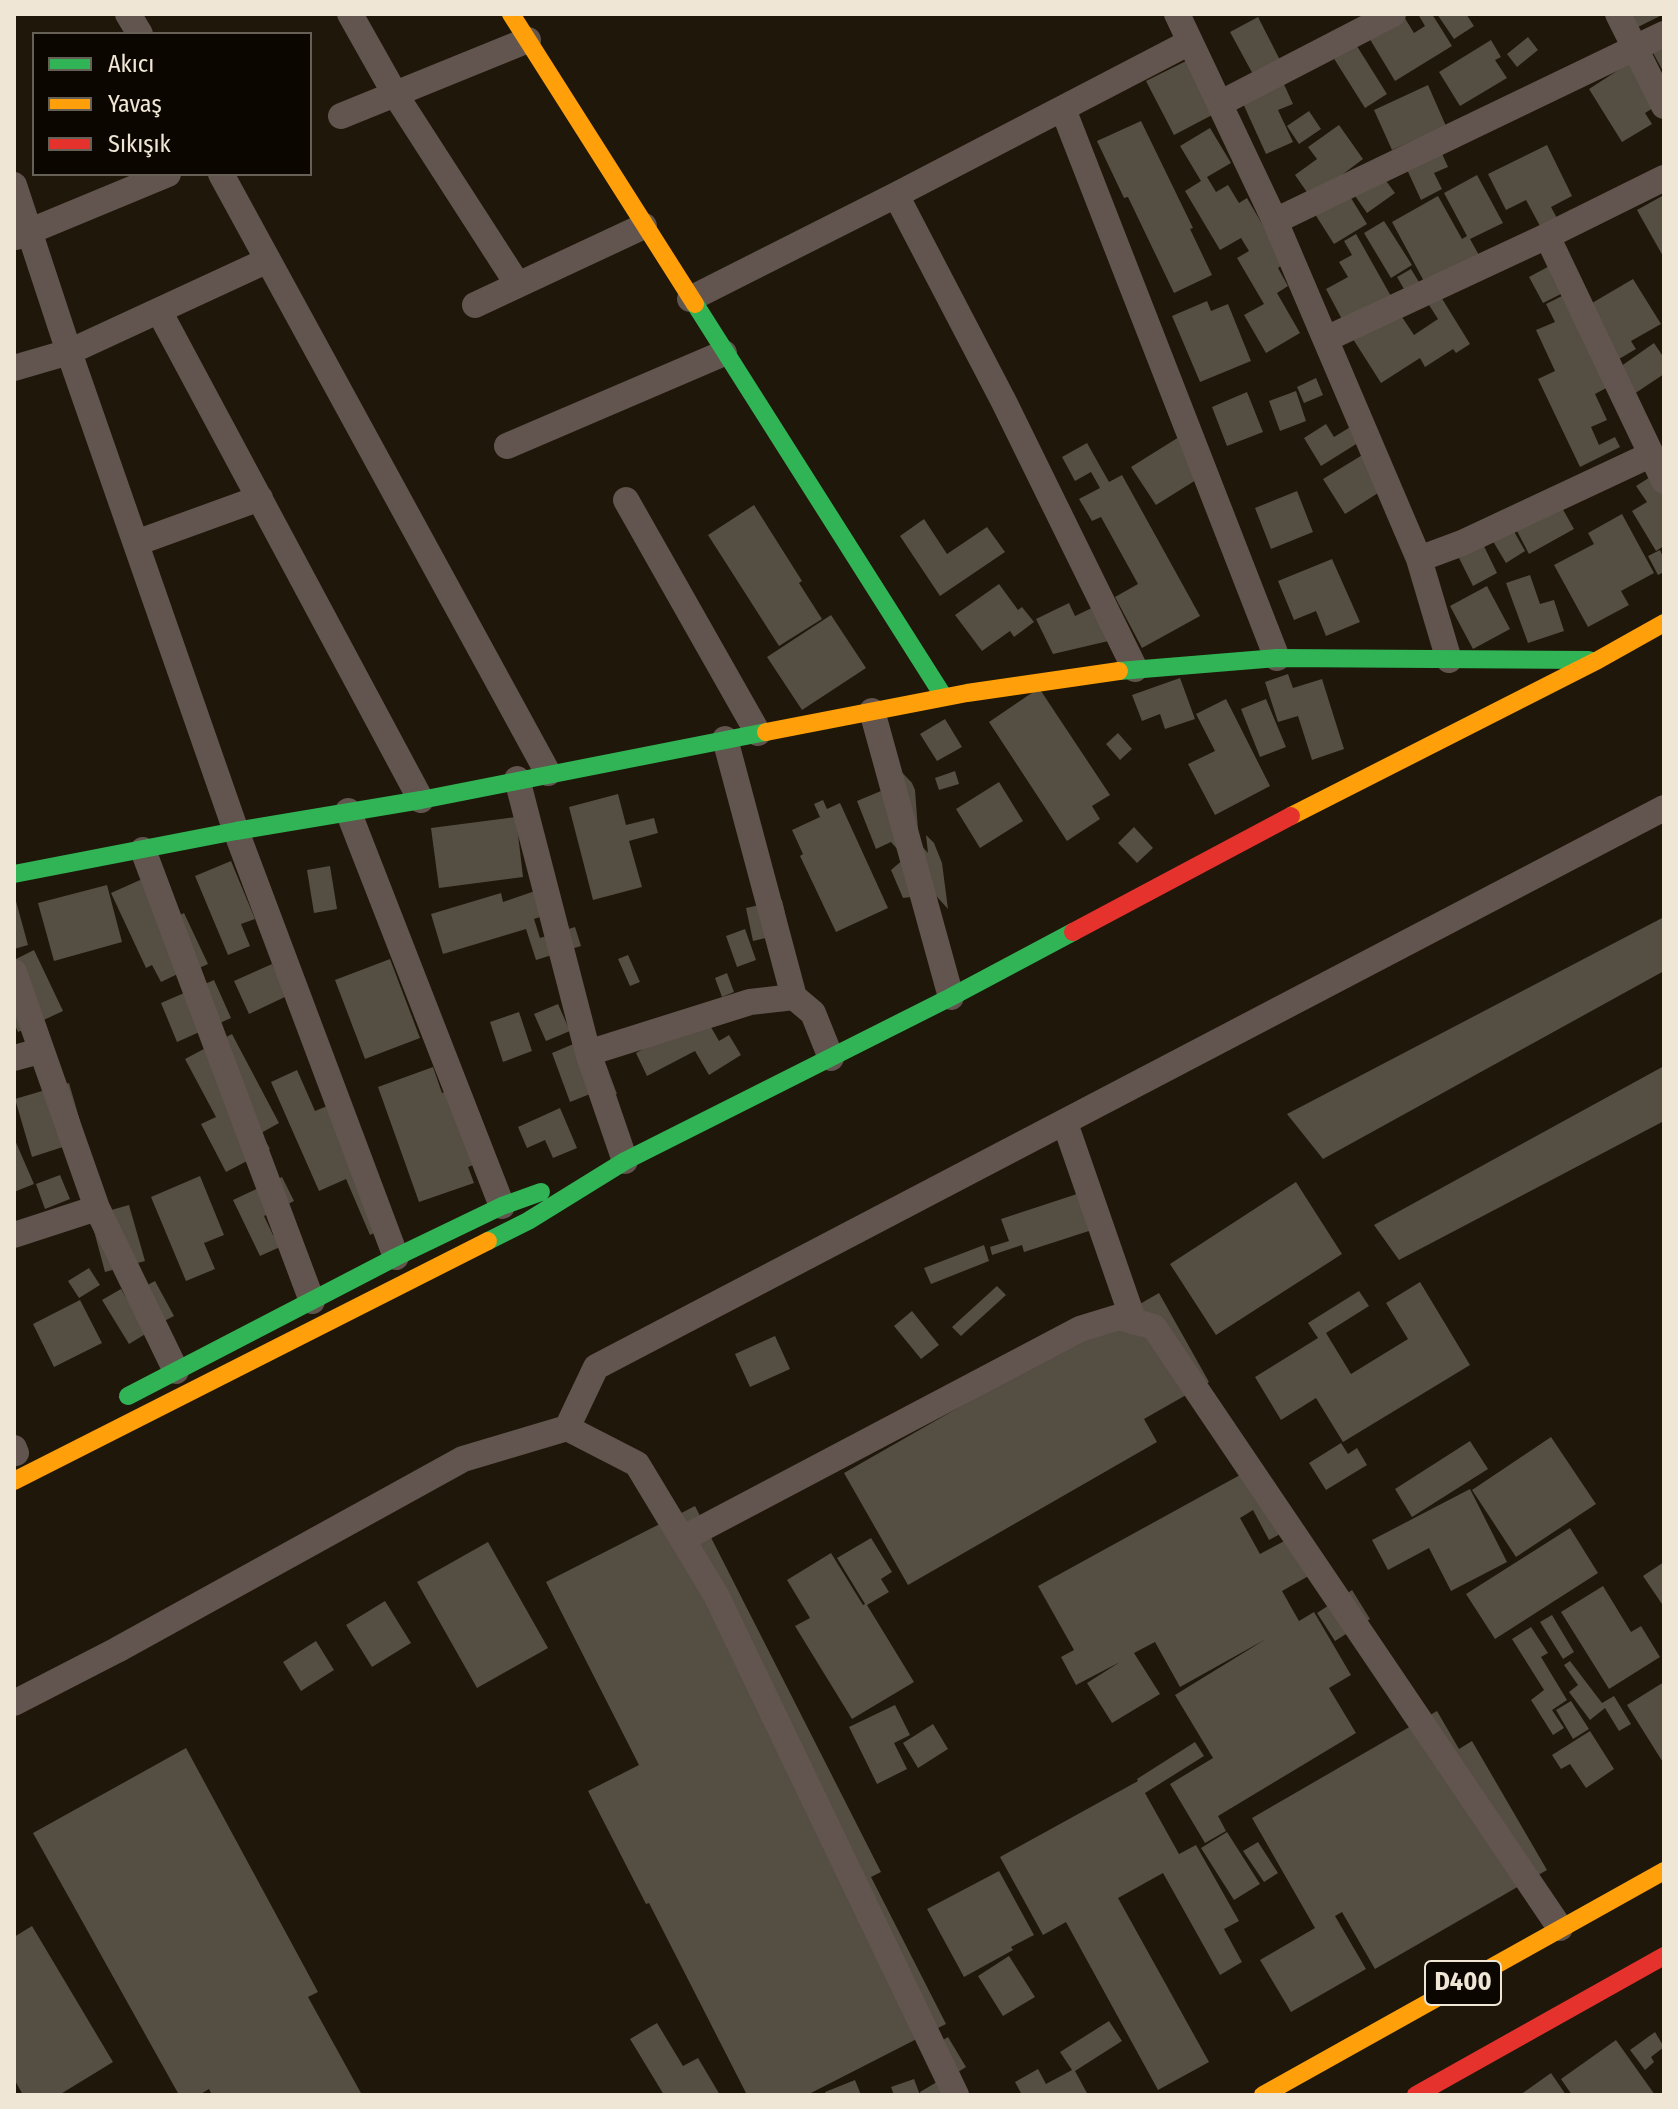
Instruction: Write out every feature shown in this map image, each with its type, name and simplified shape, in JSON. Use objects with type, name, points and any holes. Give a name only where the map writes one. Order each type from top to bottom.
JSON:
[{"type":"main road","points":[[511,14],[944,697]]},
{"type":"main road","points":[[14,1481],[528,1221],[625,1161],[951,997],[1664,623]]},
{"type":"main road","points":[[14,874],[236,831],[421,800],[944,697],[1135,669],[1277,658],[1598,660],[1652,645]]},
{"type":"main road","points":[[109,1405],[502,1206],[625,1161]]},
{"type":"main road","name":"D400","points":[[1263,2095],[1664,1871]]},
{"type":"main road","name":"D400","points":[[1416,2095],[1664,1956]]},
{"type":"street","points":[[128,14],[139,32]]},
{"type":"street","points":[[350,14],[395,94],[518,285]]},
{"type":"street","points":[[1177,14],[1275,221],[1419,559],[1449,660]]},
{"type":"street","points":[[1221,103],[1393,14]]},
{"type":"street","points":[[1618,14],[1664,106]]},
{"type":"street","points":[[1275,221],[1664,34]]},
{"type":"street","points":[[341,116],[528,40]]},
{"type":"street","points":[[690,299],[1190,42]]},
{"type":"street","points":[[1063,109],[1277,658]]},
{"type":"street","points":[[22,235],[163,176]]},
{"type":"street","points":[[222,176],[548,773]]},
{"type":"street","points":[[1326,339],[1664,178]]},
{"type":"street","points":[[14,185],[22,235],[69,352],[236,831],[396,1257]]},
{"type":"street","points":[[896,195],[1004,402],[1135,669]]},
{"type":"street","points":[[475,305],[644,226]]},
{"type":"street","points":[[1547,236],[1664,481]]},
{"type":"street","points":[[14,368],[69,352],[268,260]]},
{"type":"street","points":[[159,311],[421,800]]},
{"type":"street","points":[[507,446],[724,353]]},
{"type":"street","points":[[1419,559],[1462,543],[1650,455]]},
{"type":"street","points":[[136,543],[260,498]]},
{"type":"street","points":[[626,500],[758,733]]},
{"type":"street","points":[[872,711],[951,997]]},
{"type":"street","points":[[725,739],[794,997],[813,1013],[831,1058]]},
{"type":"street","points":[[517,779],[588,1053],[625,1161]]},
{"type":"street","points":[[567,1428],[596,1367],[1664,808]]},
{"type":"street","points":[[348,811],[502,1206]]},
{"type":"street","points":[[143,850],[312,1301]]},
{"type":"street","points":[[14,972],[97,1208],[176,1371]]},
{"type":"street","points":[[588,1053],[750,1002],[794,997]]},
{"type":"street","points":[[14,1058],[40,1051]]},
{"type":"street","points":[[1065,1123],[1134,1322]]},
{"type":"street","points":[[14,1235],[97,1208]]},
{"type":"street","points":[[682,1539],[1080,1329],[1119,1317],[1154,1327],[1560,1928]]},
{"type":"street","points":[[14,1703],[117,1650],[463,1459],[567,1428],[637,1464],[716,1595],[956,2095]]},
{"type":"building","points":[[1418,14],[1432,14],[1452,46],[1395,81],[1368,36],[1403,15],[1414,33],[1425,26]]},
{"type":"building","points":[[1437,14],[1466,14],[1474,26],[1454,39]]},
{"type":"building","points":[[1631,14],[1664,14],[1638,27]]},
{"type":"building","points":[[1258,17],[1282,64],[1255,78],[1230,32]]},
{"type":"building","points":[[1528,37],[1538,50],[1517,67],[1507,54]]},
{"type":"building","points":[[1491,40],[1501,57],[1495,60],[1507,78],[1460,106],[1439,72]]},
{"type":"building","points":[[1664,41],[1664,73],[1651,49]]},
{"type":"building","points":[[1355,43],[1387,94],[1365,108],[1333,57]]},
{"type":"building","points":[[1188,60],[1216,113],[1174,135],[1146,81]]},
{"type":"building","points":[[1634,60],[1661,103],[1645,113],[1652,124],[1622,142],[1589,89]]},
{"type":"building","points":[[1282,80],[1293,104],[1278,110],[1293,142],[1266,154],[1241,99]]},
{"type":"building","points":[[1428,85],[1446,126],[1392,150],[1374,110]]},
{"type":"building","points":[[1309,111],[1321,129],[1299,144],[1287,126]]},
{"type":"building","points":[[1141,121],[1193,228],[1190,229],[1212,275],[1174,293],[1097,141]]},
{"type":"building","points":[[1339,125],[1363,159],[1311,198],[1295,175],[1317,159],[1308,147]]},
{"type":"building","points":[[1210,128],[1231,163],[1207,177],[1216,192],[1228,185],[1239,203],[1247,198],[1285,263],[1278,268],[1288,286],[1277,293],[1300,333],[1266,353],[1244,315],[1264,304],[1237,258],[1249,251],[1241,238],[1220,250],[1185,191],[1201,181],[1180,146]]},
{"type":"building","points":[[1547,145],[1572,196],[1551,207],[1557,218],[1540,226],[1526,200],[1506,210],[1488,174]]},
{"type":"building","points":[[1439,147],[1448,167],[1434,173],[1442,189],[1421,200],[1404,163]]},
{"type":"building","points":[[1381,174],[1395,193],[1367,213],[1353,193]]},
{"type":"building","points":[[1477,175],[1503,223],[1470,239],[1480,257],[1426,285],[1392,222],[1438,196],[1462,239],[1467,236],[1444,193]]},
{"type":"building","points":[[1346,190],[1367,224],[1334,244],[1313,211]]},
{"type":"building","points":[[1664,195],[1664,258],[1637,210]]},
{"type":"building","points":[[1384,221],[1412,265],[1391,278],[1364,233]]},
{"type":"building","points":[[1356,234],[1392,298],[1345,325],[1326,289],[1348,277],[1339,262],[1352,255],[1344,241]]},
{"type":"building","points":[[1555,263],[1569,290],[1543,303],[1529,277]]},
{"type":"building","points":[[1411,269],[1422,287],[1408,296],[1397,277]]},
{"type":"building","points":[[1633,279],[1661,324],[1631,341],[1636,349],[1619,359],[1587,306]]},
{"type":"building","points":[[1564,295],[1608,387],[1595,394],[1607,420],[1591,427],[1599,445],[1615,437],[1620,447],[1580,467],[1538,379],[1555,371],[1536,330],[1555,322],[1546,304]]},
{"type":"building","points":[[1441,297],[1470,344],[1456,353],[1453,349],[1425,367],[1420,358],[1381,383],[1353,339],[1398,311],[1414,335],[1438,319],[1429,305]]},
{"type":"building","points":[[1207,301],[1211,311],[1228,304],[1251,361],[1200,382],[1172,316]]},
{"type":"building","points":[[1654,343],[1664,358],[1664,374],[1634,394],[1617,369]]},
{"type":"building","points":[[1316,378],[1323,395],[1304,403],[1297,387]]},
{"type":"building","points":[[1296,391],[1306,421],[1280,431],[1269,401]]},
{"type":"building","points":[[1247,392],[1263,432],[1227,446],[1212,407]]},
{"type":"building","points":[[1326,424],[1334,437],[1352,426],[1361,441],[1321,466],[1304,438]]},
{"type":"building","points":[[1179,437],[1204,475],[1156,505],[1131,467]]},
{"type":"building","points":[[1087,443],[1109,482],[1122,475],[1200,616],[1142,648],[1115,597],[1138,584],[1101,517],[1092,521],[1079,499],[1100,488],[1091,472],[1075,481],[1062,457]]},
{"type":"building","points":[[1364,454],[1386,488],[1345,514],[1323,479]]},
{"type":"building","points":[[1655,474],[1664,489],[1664,546],[1656,551],[1632,511],[1647,502],[1636,486]]},
{"type":"building","points":[[1297,491],[1313,532],[1271,549],[1255,508]]},
{"type":"building","points":[[754,505],[822,619],[779,646],[708,535]]},
{"type":"building","points":[[1561,506],[1574,529],[1529,554],[1517,531]]},
{"type":"building","points":[[1622,514],[1654,573],[1621,591],[1629,605],[1588,627],[1554,565],[1594,544],[1588,533]]},
{"type":"building","points":[[924,519],[947,554],[987,527],[1005,552],[940,596],[900,536]]},
{"type":"building","points":[[1511,526],[1525,551],[1506,563],[1491,538]]},
{"type":"building","points":[[1482,542],[1497,573],[1473,586],[1457,554]]},
{"type":"building","points":[[1660,550],[1664,572],[1658,575],[1648,556]]},
{"type":"building","points":[[1332,559],[1360,622],[1326,636],[1316,611],[1294,620],[1278,581]]},
{"type":"building","points":[[1530,575],[1540,604],[1554,600],[1564,631],[1528,643],[1506,583]]},
{"type":"building","points":[[999,584],[1018,610],[1022,607],[1034,622],[1014,637],[1010,631],[982,651],[955,615]]},
{"type":"building","points":[[1487,586],[1510,629],[1473,649],[1450,606]]},
{"type":"building","points":[[1069,603],[1075,616],[1100,604],[1117,639],[1053,654],[1036,619]]},
{"type":"building","points":[[831,615],[866,668],[802,710],[767,657]]},
{"type":"building","points":[[1288,674],[1293,688],[1322,679],[1344,749],[1312,760],[1298,716],[1278,722],[1265,682]]},
{"type":"building","points":[[1180,678],[1195,719],[1165,729],[1160,714],[1142,721],[1132,695]]},
{"type":"building","points":[[1039,688],[1110,795],[1092,806],[1100,819],[1067,841],[989,722]]},
{"type":"building","points":[[1226,699],[1270,786],[1215,815],[1188,764],[1215,751],[1196,714]]},
{"type":"building","points":[[1266,699],[1286,747],[1260,757],[1241,709]]},
{"type":"building","points":[[945,719],[962,747],[937,761],[920,734]]},
{"type":"building","points":[[1118,733],[1132,749],[1120,760],[1106,744]]},
{"type":"building","points":[[897,767],[915,790],[919,843],[928,853],[926,835],[934,843],[942,863],[948,909],[929,888],[919,896],[903,898],[891,870],[905,858],[891,842],[876,849],[857,801],[881,791]]},
{"type":"building","points":[[955,771],[959,784],[939,790],[935,778]]},
{"type":"building","points":[[999,782],[1023,821],[980,848],[956,809]]},
{"type":"building","points":[[618,794],[626,825],[654,818],[658,833],[629,841],[642,887],[593,900],[569,807]]},
{"type":"building","points":[[823,800],[827,809],[840,803],[888,908],[836,932],[800,856],[803,854],[792,830],[820,817],[814,804]]},
{"type":"building","points":[[516,817],[523,877],[439,888],[431,828]]},
{"type":"building","points":[[1134,827],[1153,848],[1137,863],[1118,843]]},
{"type":"building","points":[[231,861],[255,919],[241,924],[250,946],[228,955],[195,876]]},
{"type":"building","points":[[330,866],[337,909],[314,913],[307,870]]},
{"type":"building","points":[[149,876],[170,920],[184,913],[208,964],[161,982],[152,965],[146,968],[111,893]]},
{"type":"building","points":[[107,885],[122,942],[54,961],[38,903]]},
{"type":"building","points":[[535,891],[543,916],[534,919],[540,938],[575,927],[581,946],[536,960],[526,929],[443,954],[431,914],[501,893],[503,902]]},
{"type":"building","points":[[14,894],[28,945],[14,949]]},
{"type":"building","points":[[782,900],[791,940],[770,937],[753,941],[746,908]]},
{"type":"building","points":[[1664,917],[1664,971],[1323,1159],[1287,1114]]},
{"type":"building","points":[[745,929],[756,960],[737,967],[726,936]]},
{"type":"building","points":[[34,950],[63,1011],[18,1032],[14,1023],[14,960]]},
{"type":"building","points":[[628,955],[640,982],[630,986],[618,959]]},
{"type":"building","points":[[390,959],[420,1038],[365,1059],[335,980]]},
{"type":"building","points":[[272,964],[287,996],[249,1014],[234,981]]},
{"type":"building","points":[[727,973],[734,992],[722,997],[715,978]]},
{"type":"building","points":[[214,980],[231,1018],[177,1042],[161,1003]]},
{"type":"building","points":[[558,1004],[570,1031],[546,1041],[534,1014]]},
{"type":"building","points":[[519,1012],[532,1051],[503,1062],[490,1022]]},
{"type":"building","points":[[704,1015],[719,1041],[729,1035],[741,1055],[709,1075],[695,1051],[647,1076],[636,1053]]},
{"type":"building","points":[[232,1034],[279,1123],[261,1133],[270,1149],[226,1172],[201,1124],[216,1117],[185,1059]]},
{"type":"building","points":[[595,1035],[617,1094],[599,1101],[595,1092],[570,1102],[552,1053]]},
{"type":"building","points":[[1664,1066],[1664,1121],[1399,1260],[1374,1225]]},
{"type":"building","points":[[433,1067],[442,1093],[455,1088],[484,1161],[468,1167],[474,1183],[419,1202],[378,1087]]},
{"type":"building","points":[[297,1070],[315,1111],[332,1104],[386,1228],[370,1235],[346,1179],[319,1191],[271,1082]]},
{"type":"building","points":[[69,1083],[82,1128],[66,1146],[32,1157],[15,1099]]},
{"type":"building","points":[[560,1108],[577,1148],[553,1158],[545,1140],[527,1148],[518,1127]]},
{"type":"building","points":[[14,1138],[34,1184],[14,1192]]},
{"type":"building","points":[[60,1175],[70,1199],[45,1209],[36,1184]]},
{"type":"building","points":[[200,1176],[224,1235],[204,1243],[215,1269],[186,1281],[151,1197]]},
{"type":"building","points":[[282,1177],[294,1201],[264,1216],[273,1235],[289,1243],[260,1256],[233,1200]]},
{"type":"building","points":[[1296,1182],[1342,1254],[1216,1335],[1170,1264]]},
{"type":"building","points":[[1080,1193],[1092,1230],[1024,1252],[1022,1245],[992,1255],[990,1247],[1009,1241],[1001,1219]]},
{"type":"building","points":[[129,1205],[145,1261],[105,1272],[90,1216]]},
{"type":"building","points":[[984,1245],[989,1261],[931,1284],[924,1268]]},
{"type":"building","points":[[89,1268],[100,1285],[79,1298],[68,1281]]},
{"type":"building","points":[[155,1281],[174,1316],[150,1328],[132,1293]]},
{"type":"building","points":[[1420,1282],[1470,1365],[1343,1442],[1316,1398],[1281,1420],[1255,1377],[1318,1338],[1308,1323],[1359,1291],[1369,1306],[1326,1333],[1351,1374],[1408,1339],[1386,1303]]},
{"type":"building","points":[[997,1286],[1006,1295],[961,1336],[952,1327]]},
{"type":"building","points":[[121,1289],[147,1333],[129,1344],[102,1300]]},
{"type":"building","points":[[1159,1293],[1209,1382],[1144,1419],[1157,1442],[908,1585],[844,1473]]},
{"type":"building","points":[[80,1300],[102,1343],[54,1367],[33,1324]]},
{"type":"building","points":[[912,1311],[939,1345],[921,1359],[894,1326]]},
{"type":"building","points":[[775,1336],[790,1369],[750,1387],[735,1354]]},
{"type":"building","points":[[1551,1437],[1596,1504],[1516,1557],[1472,1490]]},
{"type":"building","points":[[1470,1441],[1488,1469],[1412,1517],[1395,1489]]},
{"type":"building","points":[[1341,1443],[1348,1454],[1357,1448],[1367,1465],[1326,1490],[1309,1463]]},
{"type":"building","points":[[1260,1464],[1295,1526],[1269,1540],[1253,1510],[1240,1518],[1260,1554],[1301,1532],[1321,1569],[1282,1591],[1299,1621],[1314,1612],[1351,1675],[1329,1688],[1356,1733],[1218,1816],[1226,1831],[1205,1843],[1170,1784],[1213,1758],[1175,1695],[1266,1639],[1180,1687],[1155,1642],[1134,1653],[1160,1694],[1112,1723],[1087,1683],[1120,1662],[1076,1685],[1061,1657],[1074,1650],[1038,1586]]},
{"type":"building","points":[[1470,1489],[1507,1562],[1451,1591],[1429,1548],[1388,1570],[1372,1540]]},
{"type":"building","points":[[695,1506],[881,1872],[871,1877],[946,2024],[807,2095],[747,2095],[588,1791],[639,1765],[546,1582]]},
{"type":"building","points":[[1570,1528],[1598,1573],[1495,1639],[1466,1594]]},
{"type":"building","points":[[871,1538],[892,1572],[881,1579],[889,1592],[867,1605],[914,1682],[852,1719],[795,1626],[810,1618],[787,1580],[831,1553],[865,1604],[837,1558]]},
{"type":"building","points":[[488,1542],[548,1648],[477,1688],[417,1582]]},
{"type":"building","points":[[1664,1562],[1664,1607],[1643,1576]]},
{"type":"building","points":[[1603,1586],[1631,1632],[1641,1626],[1660,1657],[1609,1689],[1561,1612]]},
{"type":"building","points":[[1352,1590],[1370,1619],[1335,1641],[1317,1613]]},
{"type":"building","points":[[385,1601],[411,1643],[372,1667],[346,1625]]},
{"type":"building","points":[[1552,1615],[1574,1652],[1563,1659],[1540,1622]]},
{"type":"building","points":[[1531,1627],[1548,1653],[1541,1657],[1567,1700],[1552,1710],[1564,1728],[1553,1735],[1531,1700],[1544,1690],[1512,1639]]},
{"type":"building","points":[[316,1641],[334,1670],[301,1691],[283,1662]]},
{"type":"building","points":[[1570,1661],[1602,1703],[1614,1696],[1631,1724],[1619,1731],[1605,1708],[1590,1720],[1569,1692],[1578,1685],[1564,1665]]},
{"type":"building","points":[[1664,1682],[1664,1764],[1627,1705]]},
{"type":"building","points":[[1571,1701],[1589,1729],[1573,1739],[1556,1710]]},
{"type":"building","points":[[895,1705],[910,1735],[894,1743],[907,1769],[877,1784],[849,1727]]},
{"type":"building","points":[[1437,1711],[1459,1749],[1472,1741],[1547,1870],[1375,1969],[1342,1912],[1335,1916],[1366,1969],[1291,2012],[1260,1960],[1315,1928],[1252,1818]]},
{"type":"building","points":[[933,1724],[948,1749],[918,1768],[903,1743]]},
{"type":"building","points":[[1590,1731],[1614,1769],[1586,1788],[1570,1764],[1561,1769],[1552,1755]]},
{"type":"building","points":[[1195,1742],[1204,1756],[1145,1793],[1179,1854],[1196,1845],[1239,1921],[1224,1929],[1242,1962],[1220,1975],[1163,1873],[1118,1898],[1209,2062],[1158,2090],[1066,1922],[1043,1935],[1000,1857],[1138,1781]]},
{"type":"building","points":[[186,1748],[318,1992],[308,1997],[362,2095],[212,2095],[209,2089],[199,2095],[179,2095],[33,1833]]},
{"type":"building","points":[[1227,1832],[1260,1884],[1234,1900],[1201,1848]]},
{"type":"building","points":[[1258,1842],[1278,1873],[1264,1882],[1243,1851]]},
{"type":"building","points":[[999,1871],[1034,1935],[964,1977],[927,1909]]},
{"type":"building","points":[[32,1926],[113,2062],[59,2095],[23,2095],[14,2079],[14,1937]]},
{"type":"building","points":[[1009,1956],[1035,1997],[1003,2016],[978,1976]]},
{"type":"building","points":[[1109,2021],[1122,2041],[1075,2071],[1088,2095],[1022,2095],[1015,2082],[1038,2069],[1046,2084],[1072,2070],[1060,2052]]},
{"type":"building","points":[[657,2023],[683,2066],[698,2058],[720,2095],[664,2095],[630,2039]]},
{"type":"building","points":[[1655,2032],[1664,2047],[1651,2057],[1654,2062],[1645,2070],[1630,2050]]},
{"type":"building","points":[[948,2037],[966,2067],[950,2077],[962,2095],[921,2095],[920,2092],[942,2079],[925,2051]]},
{"type":"building","points":[[1616,2040],[1655,2095],[1572,2095],[1561,2079]]},
{"type":"building","points":[[1551,2073],[1566,2095],[1520,2095]]},
{"type":"building","points":[[914,2079],[920,2095],[894,2095],[891,2087]]},
{"type":"building","points":[[855,2080],[861,2095],[826,2095],[825,2092]]},
{"type":"traffic: fast","points":[[695,304],[944,697]]},
{"type":"traffic: fast","points":[[1119,671],[1277,658],[1589,660]]},
{"type":"traffic: fast","points":[[14,874],[236,831],[421,800],[766,732]]},
{"type":"traffic: fast","points":[[488,1241],[528,1221],[625,1161],[1073,932]]},
{"type":"traffic: fast","points":[[128,1396],[396,1257],[502,1206],[541,1192]]},
{"type":"traffic: slow","points":[[511,14],[695,304]]},
{"type":"traffic: slow","points":[[1291,816],[1598,660],[1664,623]]},
{"type":"traffic: slow","points":[[766,732],[967,693],[1119,671]]},
{"type":"traffic: slow","points":[[14,1481],[488,1241]]},
{"type":"traffic: slow","points":[[1263,2095],[1664,1871]]},
{"type":"traffic: jam","points":[[1073,932],[1291,816]]},
{"type":"traffic: jam","points":[[1416,2095],[1664,1956]]}]
